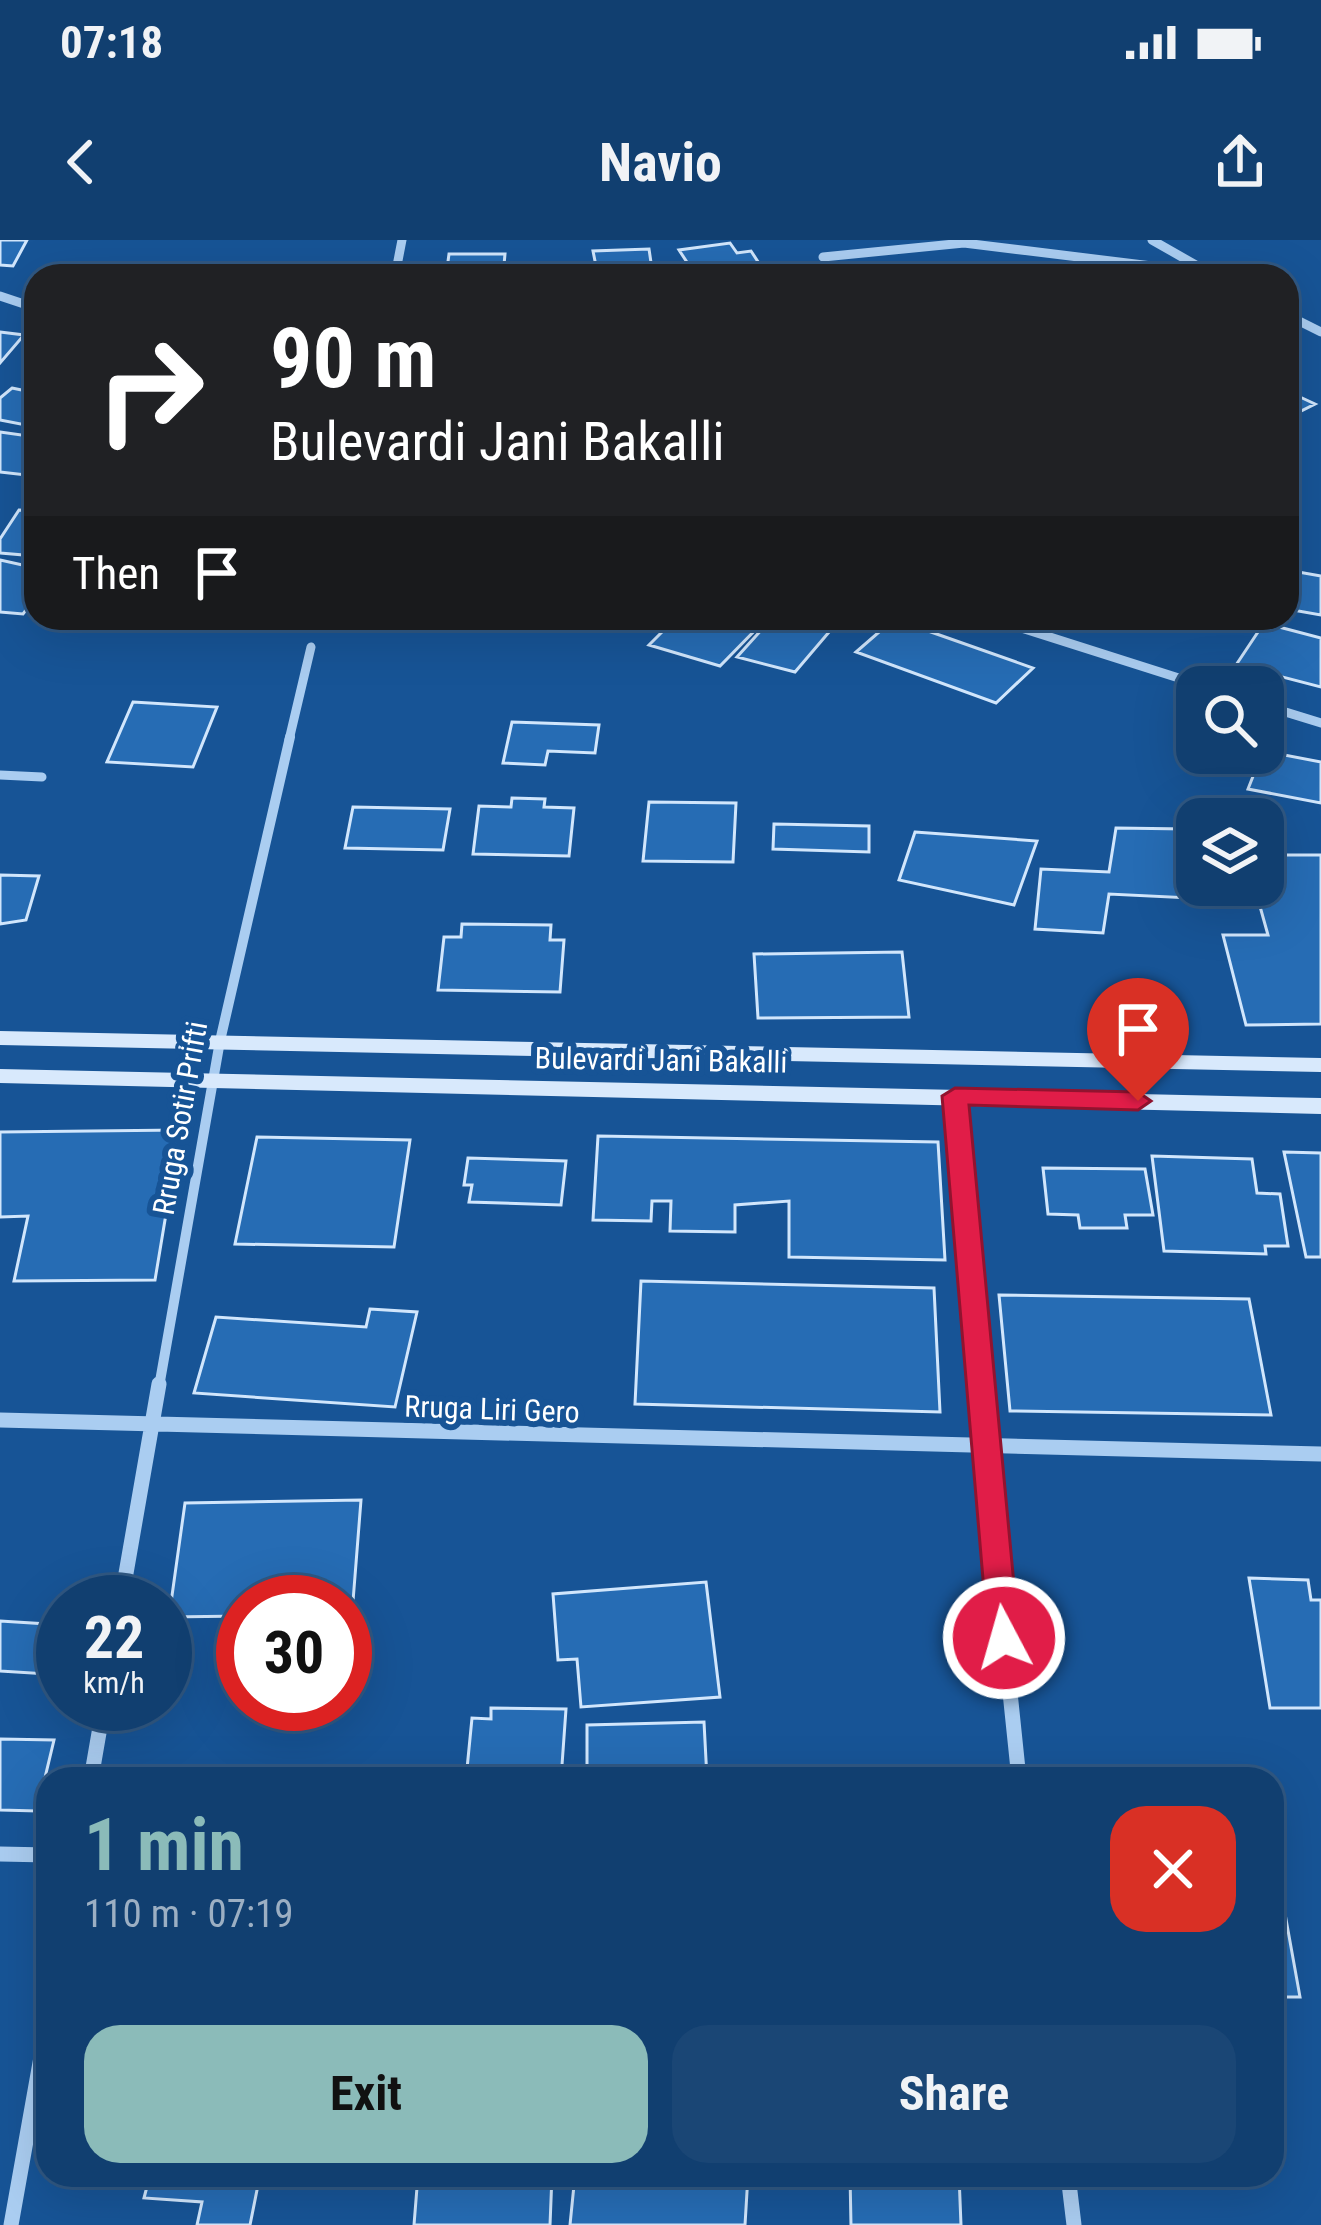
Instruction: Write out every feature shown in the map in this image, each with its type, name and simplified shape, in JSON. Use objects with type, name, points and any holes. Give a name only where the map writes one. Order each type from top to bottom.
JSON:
[{"type":"main road","name":"Bulevardi Jani Bakalli","points":[[0,1037],[1321,1065]]},
{"type":"main road","name":"Bulevardi Jani Bakalli","points":[[0,1076],[1321,1106]]},
{"type":"street","points":[[1152,240],[1194,264]]},
{"type":"street","points":[[824,256],[964,243],[1132,264]]},
{"type":"street","points":[[1029,630],[1176,677]]},
{"type":"street","name":"Rruga Sotir Prifti","points":[[127,1575],[220,1041],[310,647]]},
{"type":"street","points":[[1284,712],[1321,723]]},
{"type":"street","points":[[955,1096],[983,1449],[1018,1767]]},
{"type":"street","name":"Rruga Liri Gero","points":[[0,1420],[983,1449],[1321,1454]]},
{"type":"street","points":[[93,1767],[99,1731]]},
{"type":"street","points":[[0,1854],[36,1855]]},
{"type":"street","points":[[11,2225],[36,2085]]},
{"type":"street","points":[[1069,2187],[1074,2225]]},
{"type":"lane","points":[[0,776],[42,777]]},
{"type":"building","points":[[0,240],[27,240],[13,266],[0,265]]},
{"type":"building","points":[[730,243],[737,253],[751,251],[759,264],[688,264],[679,250]]},
{"type":"building","points":[[649,249],[651,264],[596,264],[593,251]]},
{"type":"building","points":[[449,254],[505,254],[504,264],[448,264]]},
{"type":"building","points":[[0,332],[24,335],[0,363]]},
{"type":"building","points":[[12,388],[24,390],[24,425],[0,420],[0,398]]},
{"type":"building","points":[[1299,397],[1315,404],[1299,412]]},
{"type":"building","points":[[0,432],[24,435],[24,475],[0,472]]},
{"type":"building","points":[[19,510],[24,510],[24,555],[0,553],[0,539]]},
{"type":"building","points":[[0,560],[24,565],[24,613],[0,612]]},
{"type":"building","points":[[1299,572],[1321,576],[1321,615],[1299,611]]},
{"type":"building","points":[[664,630],[755,630],[720,666],[649,645]]},
{"type":"building","points":[[761,630],[831,630],[795,672],[737,657]]},
{"type":"building","points":[[881,630],[925,630],[1033,668],[996,703],[856,652]]},
{"type":"building","points":[[1259,630],[1291,630],[1321,638],[1321,687],[1284,677],[1284,666],[1236,665]]},
{"type":"building","points":[[133,702],[217,707],[193,767],[107,762]]},
{"type":"building","points":[[512,722],[599,725],[595,753],[548,751],[545,765],[503,763]]},
{"type":"building","points":[[1284,755],[1321,762],[1321,803],[1248,789],[1254,774],[1284,774]]},
{"type":"building","points":[[512,798],[545,799],[544,807],[574,808],[569,856],[473,854],[479,806],[511,807]]},
{"type":"building","points":[[649,802],[736,803],[733,862],[643,861]]},
{"type":"building","points":[[353,807],[450,809],[443,850],[345,848]]},
{"type":"building","points":[[774,824],[869,826],[869,852],[773,849]]},
{"type":"building","points":[[1116,828],[1176,829],[1176,897],[1109,894],[1103,933],[1035,929],[1041,869],[1109,872]]},
{"type":"building","points":[[915,832],[1037,841],[1014,905],[899,880]]},
{"type":"building","points":[[1284,855],[1321,855],[1321,1024],[1246,1025],[1223,935],[1268,935],[1260,906],[1284,906]]},
{"type":"building","points":[[0,875],[39,876],[26,920],[0,924]]},
{"type":"building","points":[[462,924],[551,925],[550,940],[564,940],[560,992],[438,990],[444,937],[461,937]]},
{"type":"building","points":[[902,952],[909,1017],[758,1018],[754,954]]},
{"type":"building","points":[[180,1130],[155,1280],[14,1281],[28,1216],[0,1217],[0,1132]]},
{"type":"building","points":[[598,1136],[938,1142],[945,1260],[789,1257],[789,1201],[735,1205],[735,1232],[670,1231],[671,1201],[652,1201],[651,1221],[593,1220]]},
{"type":"building","points":[[257,1137],[410,1140],[394,1247],[235,1244]]},
{"type":"building","points":[[1284,1152],[1321,1153],[1321,1257],[1306,1257]]},
{"type":"building","points":[[1152,1156],[1252,1159],[1257,1193],[1280,1194],[1288,1246],[1265,1246],[1266,1254],[1164,1251]]},
{"type":"building","points":[[468,1158],[566,1161],[561,1205],[469,1202],[472,1185],[464,1185]]},
{"type":"building","points":[[1043,1168],[1145,1169],[1153,1215],[1125,1215],[1127,1228],[1080,1228],[1078,1215],[1048,1214]]},
{"type":"building","points":[[641,1281],[934,1288],[940,1412],[635,1404]]},
{"type":"building","points":[[999,1295],[1249,1299],[1271,1415],[1010,1411]]},
{"type":"building","points":[[370,1309],[417,1312],[395,1407],[194,1393],[216,1317],[366,1327]]},
{"type":"building","points":[[361,1500],[355,1575],[216,1575],[216,1616],[192,1617],[192,1575],[175,1575],[185,1503]]},
{"type":"building","points":[[1249,1578],[1308,1580],[1311,1600],[1321,1600],[1321,1708],[1270,1708]]},
{"type":"building","points":[[706,1582],[720,1697],[581,1707],[577,1659],[558,1660],[553,1594]]},
{"type":"building","points":[[0,1621],[36,1623],[36,1673],[0,1671]]},
{"type":"building","points":[[491,1708],[566,1709],[562,1767],[467,1767],[472,1718],[491,1719]]},
{"type":"building","points":[[704,1722],[706,1767],[587,1767],[587,1725]]},
{"type":"building","points":[[0,1739],[54,1740],[48,1767],[36,1767],[36,1811],[0,1810]]},
{"type":"building","points":[[1284,1908],[1300,1997],[1284,1997]]},
{"type":"building","points":[[147,2187],[258,2187],[250,2225],[197,2225],[202,2202],[144,2198]]},
{"type":"building","points":[[417,2187],[552,2187],[550,2225],[414,2225]]},
{"type":"building","points":[[574,2187],[747,2187],[745,2225],[570,2225]]},
{"type":"building","points":[[850,2187],[959,2187],[961,2225],[851,2225]]},
{"type":"route","points":[[1004,1638],[983,1449],[955,1096],[1138,1101]]}]
